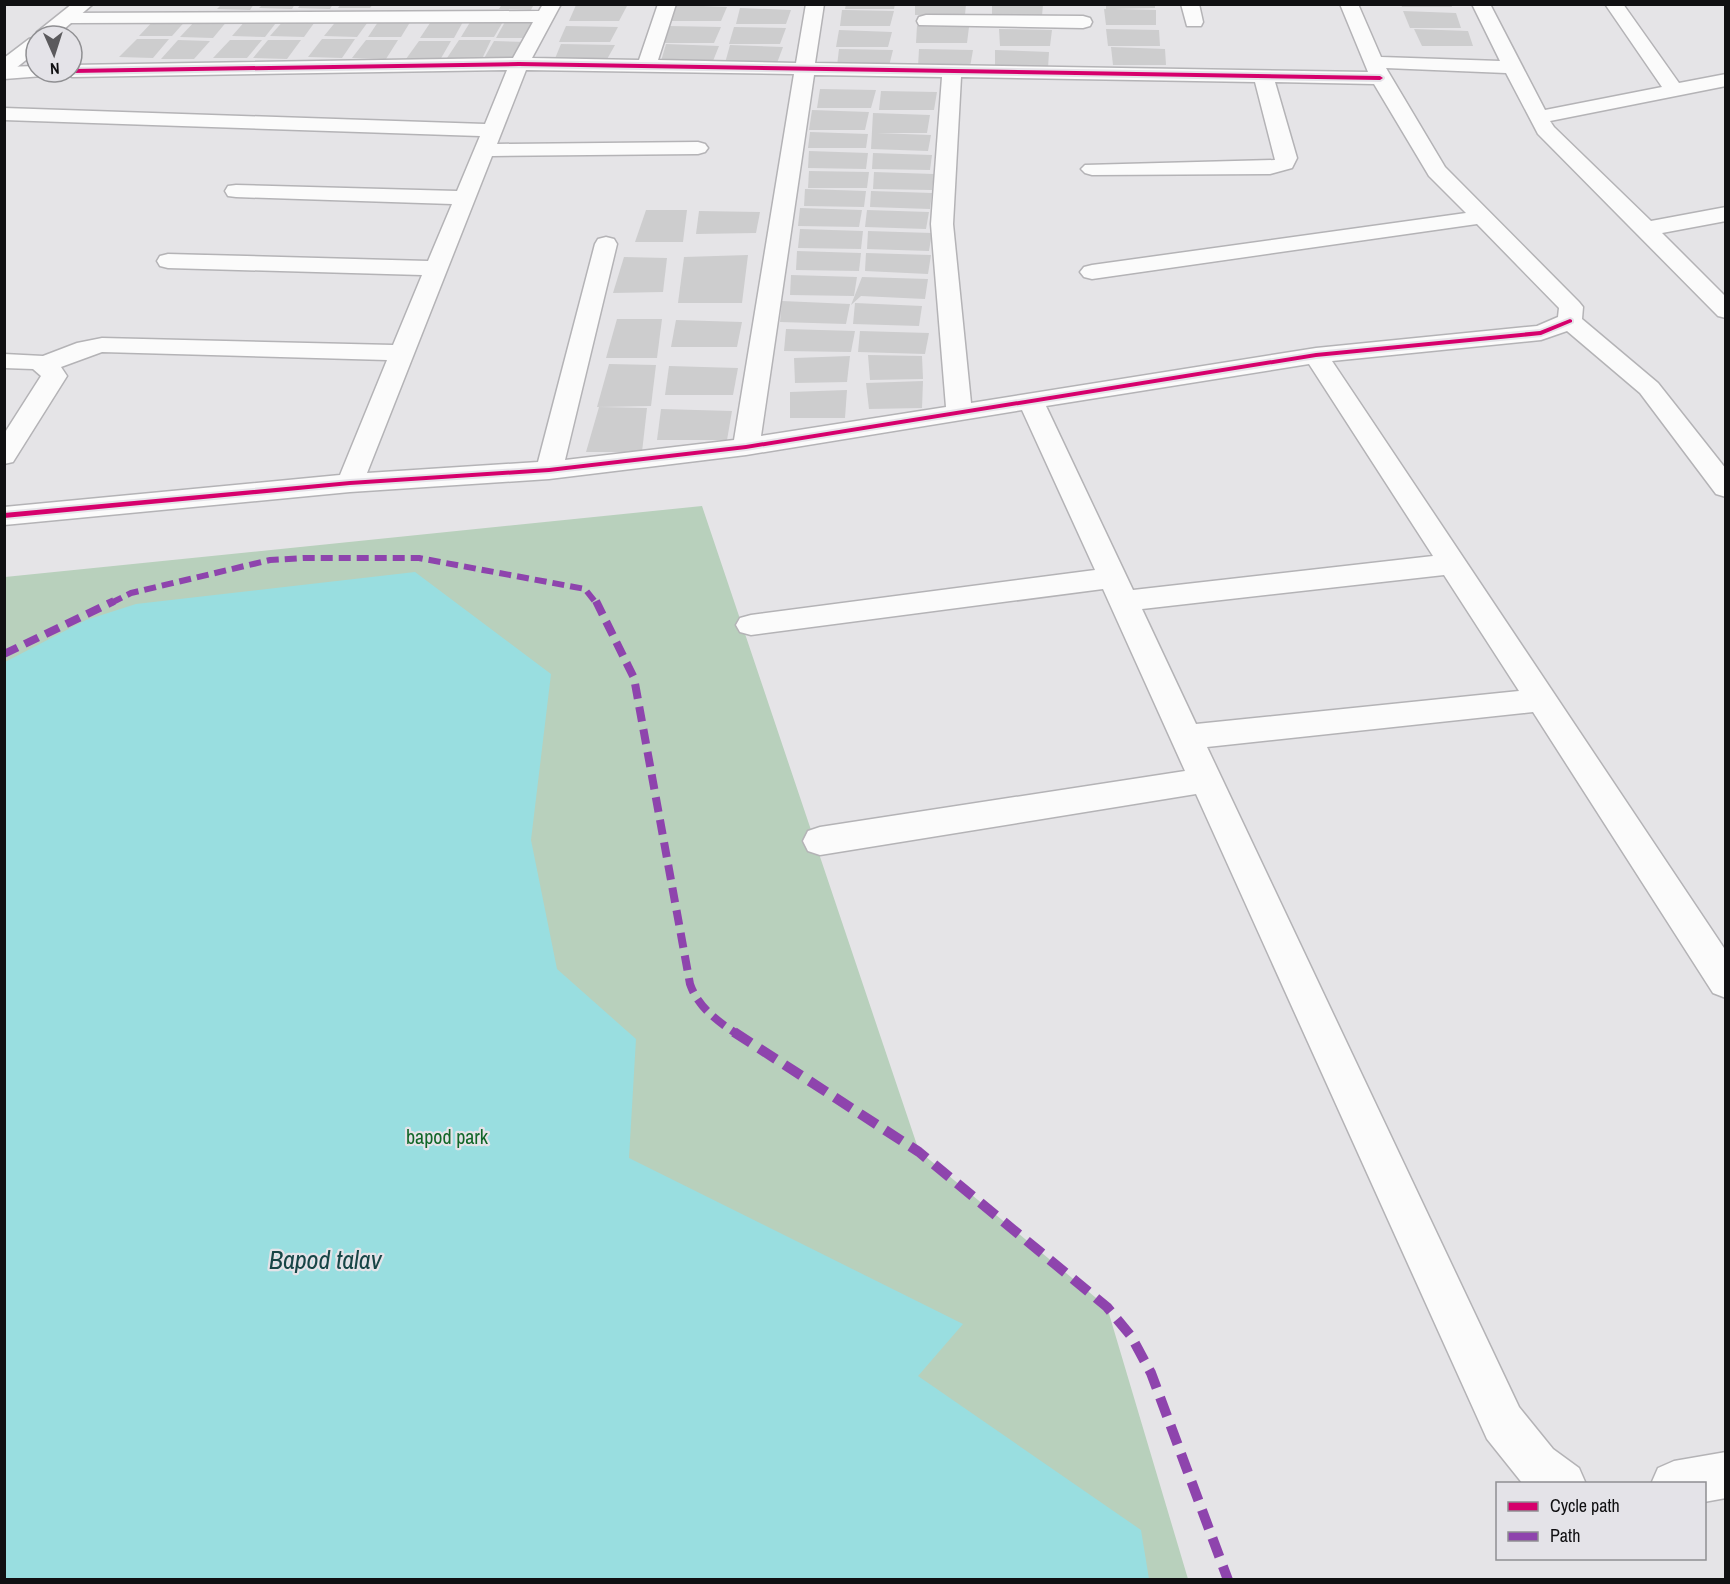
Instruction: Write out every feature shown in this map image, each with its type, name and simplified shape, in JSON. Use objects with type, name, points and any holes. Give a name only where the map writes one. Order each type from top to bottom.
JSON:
[{"type":"street","points":[[59,24],[84,4]]},
{"type":"street","points":[[647,66],[667,4]]},
{"type":"street","points":[[746,447],[815,4]]},
{"type":"street","points":[[1349,4],[1377,70],[1416,140],[1437,171],[1571,307],[1570,321]]},
{"type":"street","points":[[1481,4],[1545,130],[1646,229],[1725,311]]},
{"type":"street","points":[[1614,4],[1674,90]]},
{"type":"street","points":[[68,17],[549,10],[519,64],[350,483]]},
{"type":"street","points":[[926,21],[1082,13],[1089,74]]},
{"type":"street","points":[[4,68],[24,52]]},
{"type":"street","points":[[84,71],[519,64],[1263,76],[1377,70],[1513,67]]},
{"type":"street","points":[[952,71],[942,224],[959,412]]},
{"type":"street","points":[[4,72],[24,72]]},
{"type":"street","points":[[1092,169],[1280,166],[1285,164],[1286,158],[1263,76]]},
{"type":"street","points":[[1538,117],[1725,80]]},
{"type":"street","points":[[4,114],[489,140],[698,148]]},
{"type":"street","points":[[236,191],[465,198]]},
{"type":"street","points":[[1646,229],[1725,214]]},
{"type":"street","points":[[1092,273],[1483,218]]},
{"type":"street","points":[[549,470],[606,244]]},
{"type":"street","points":[[168,261],[437,268]]},
{"type":"street","points":[[4,516],[350,483],[549,470],[746,447],[1316,355],[1541,333],[1570,321]]},
{"type":"street","points":[[1570,321],[1649,388],[1725,488]]},
{"type":"street","points":[[4,361],[46,364],[86,348],[102,345],[402,353]]},
{"type":"street","points":[[1316,355],[1725,982]]},
{"type":"street","points":[[4,456],[54,376],[52,369],[46,364]]},
{"type":"street","points":[[1031,401],[1503,1423],[1521,1449],[1547,1476],[1559,1482]]},
{"type":"street","points":[[751,625],[1118,589],[1452,564]]},
{"type":"street","points":[[1186,737],[1541,700]]},
{"type":"street","points":[[820,841],[1206,780]]},
{"type":"street","points":[[1684,1482],[1725,1474]]},
{"type":"green space","name":"Bapod talav","points":[[702,506],[919,1151],[1107,1307],[1188,1579],[5,1580],[5,577]]},
{"type":"water","name":"Bapod talav","points":[[415,572],[551,674],[531,840],[557,969],[636,1039],[629,1158],[963,1324],[918,1376],[1141,1530],[1149,1579],[5,1579],[5,662],[86,620],[136,604]]},
{"type":"building","points":[[222,4],[254,4],[250,10],[217,9]]},
{"type":"building","points":[[263,4],[295,4],[292,9],[259,8]]},
{"type":"building","points":[[301,4],[333,4],[330,9],[298,8]]},
{"type":"building","points":[[341,4],[373,4],[370,8],[338,8]]},
{"type":"building","points":[[502,4],[534,4],[531,10],[499,9]]},
{"type":"building","points":[[846,4],[895,4],[894,9],[845,9]]},
{"type":"building","points":[[915,4],[966,4],[965,15],[915,15]]},
{"type":"building","points":[[992,4],[1043,4],[1042,16],[992,16]]},
{"type":"building","points":[[1106,4],[1155,4],[1155,8],[1114,9],[1156,10],[1156,25],[1106,25],[1104,9],[1106,9]]},
{"type":"building","points":[[1401,4],[1451,4],[1452,7],[1402,7]]},
{"type":"building","points":[[576,5],[627,6],[619,21],[569,21]]},
{"type":"building","points":[[676,5],[727,7],[721,21],[671,21]]},
{"type":"building","points":[[740,8],[791,10],[786,24],[736,24]]},
{"type":"building","points":[[842,10],[894,11],[890,26],[840,26]]},
{"type":"building","points":[[1403,11],[1456,13],[1461,28],[1410,28]]},
{"type":"building","points":[[156,18],[188,18],[172,36],[139,36]]},
{"type":"building","points":[[247,19],[279,19],[265,37],[232,36]]},
{"type":"building","points":[[285,19],[317,19],[304,37],[270,36]]},
{"type":"building","points":[[338,19],[370,19],[357,37],[324,36]]},
{"type":"building","points":[[380,19],[412,19],[401,37],[368,37]]},
{"type":"building","points":[[472,19],[504,20],[494,37],[461,37]]},
{"type":"building","points":[[196,20],[228,20],[213,38],[180,37]]},
{"type":"building","points":[[432,20],[464,20],[454,38],[420,38]]},
{"type":"building","points":[[506,20],[538,21],[530,38],[496,38]]},
{"type":"building","points":[[566,26],[618,27],[610,42],[559,42]]},
{"type":"building","points":[[669,26],[721,27],[714,43],[664,43]]},
{"type":"building","points":[[917,26],[969,27],[967,43],[916,43]]},
{"type":"building","points":[[734,27],[786,28],[780,44],[729,44]]},
{"type":"building","points":[[999,29],[1052,30],[1050,46],[1000,46]]},
{"type":"building","points":[[1106,29],[1159,30],[1160,46],[1108,46]]},
{"type":"building","points":[[1414,29],[1468,31],[1473,46],[1422,46]]},
{"type":"building","points":[[839,30],[892,32],[888,47],[836,47]]},
{"type":"building","points":[[137,39],[169,39],[153,58],[119,57]]},
{"type":"building","points":[[322,39],[355,39],[342,58],[308,57]]},
{"type":"building","points":[[178,40],[210,41],[194,59],[161,59]]},
{"type":"building","points":[[230,40],[262,40],[247,58],[213,58]]},
{"type":"building","points":[[268,40],[301,40],[287,59],[253,58]]},
{"type":"building","points":[[366,40],[398,40],[386,59],[352,58]]},
{"type":"building","points":[[459,40],[491,40],[482,59],[447,58]]},
{"type":"building","points":[[419,41],[451,41],[440,60],[406,59]]},
{"type":"building","points":[[494,41],[527,42],[518,60],[483,60]]},
{"type":"building","points":[[561,44],[615,45],[606,61],[554,61]]},
{"type":"building","points":[[666,44],[719,46],[713,61],[661,61]]},
{"type":"building","points":[[730,45],[783,47],[777,63],[725,63]]},
{"type":"building","points":[[1111,47],[1165,49],[1166,65],[1113,65]]},
{"type":"building","points":[[839,49],[893,50],[889,66],[837,66]]},
{"type":"building","points":[[919,49],[973,50],[970,67],[918,67]]},
{"type":"building","points":[[995,50],[1049,52],[1048,68],[995,68]]},
{"type":"building","points":[[820,89],[876,90],[871,108],[817,108]]},
{"type":"building","points":[[881,91],[937,92],[934,110],[879,110]]},
{"type":"building","points":[[812,110],[869,112],[865,130],[809,130]]},
{"type":"building","points":[[873,113],[930,115],[927,133],[877,133],[931,135],[928,151],[871,149]]},
{"type":"building","points":[[810,132],[868,134],[866,148],[808,148]]},
{"type":"building","points":[[809,151],[868,153],[866,169],[808,168]]},
{"type":"building","points":[[873,153],[932,155],[930,170],[872,169]]},
{"type":"building","points":[[809,171],[869,172],[867,188],[808,188]]},
{"type":"building","points":[[874,172],[934,174],[932,190],[873,189]]},
{"type":"building","points":[[805,189],[866,191],[864,207],[804,206]]},
{"type":"building","points":[[871,191],[932,193],[930,209],[870,207]]},
{"type":"building","points":[[800,208],[862,210],[859,227],[798,226]]},
{"type":"building","points":[[646,210],[687,210],[683,242],[635,242]]},
{"type":"building","points":[[867,210],[929,212],[926,229],[865,227]]},
{"type":"building","points":[[699,211],[760,212],[756,233],[696,234]]},
{"type":"building","points":[[800,229],[863,231],[861,249],[798,248]]},
{"type":"building","points":[[868,231],[932,233],[929,251],[867,249]]},
{"type":"building","points":[[797,251],[861,253],[859,271],[796,270]]},
{"type":"building","points":[[866,253],[931,255],[928,274],[865,271]]},
{"type":"building","points":[[748,255],[742,303],[678,303],[684,257]]},
{"type":"building","points":[[624,257],[667,258],[663,292],[613,293]]},
{"type":"building","points":[[791,275],[857,277],[854,296],[790,295]]},
{"type":"building","points":[[862,277],[928,279],[925,299],[861,296],[851,305]]},
{"type":"building","points":[[782,301],[850,304],[846,324],[780,322]]},
{"type":"building","points":[[855,303],[922,306],[919,326],[853,324]]},
{"type":"building","points":[[617,319],[662,319],[657,358],[606,358]]},
{"type":"building","points":[[676,320],[742,322],[737,347],[671,347]]},
{"type":"building","points":[[786,329],[855,331],[851,352],[784,351]]},
{"type":"building","points":[[860,331],[929,333],[925,354],[858,352]]},
{"type":"building","points":[[868,355],[922,356],[923,379],[870,380]]},
{"type":"building","points":[[850,356],[847,382],[795,383],[794,358]]},
{"type":"building","points":[[609,364],[656,365],[651,406],[597,407]]},
{"type":"building","points":[[669,366],[738,368],[733,395],[665,395]]},
{"type":"building","points":[[923,381],[922,408],[869,409],[866,383]]},
{"type":"building","points":[[847,390],[845,418],[790,418],[790,392]]},
{"type":"building","points":[[599,407],[647,408],[642,452],[586,452]]},
{"type":"building","points":[[661,409],[732,411],[727,440],[657,440]]},
{"type":"marked path","points":[[4,654],[131,593],[270,560],[419,558],[585,589],[593,596],[634,678],[690,984],[695,998],[717,1021],[919,1152],[1107,1307],[1131,1336],[1151,1373],[1228,1580]]},
{"type":"cycle path","points":[[84,71],[519,64],[1380,78]]},
{"type":"cycle path","points":[[4,516],[350,483],[549,470],[746,447],[1316,355],[1541,333],[1570,321]]},
{"type":"park label","name":"bapod park","points":[[447,1136]]}]
